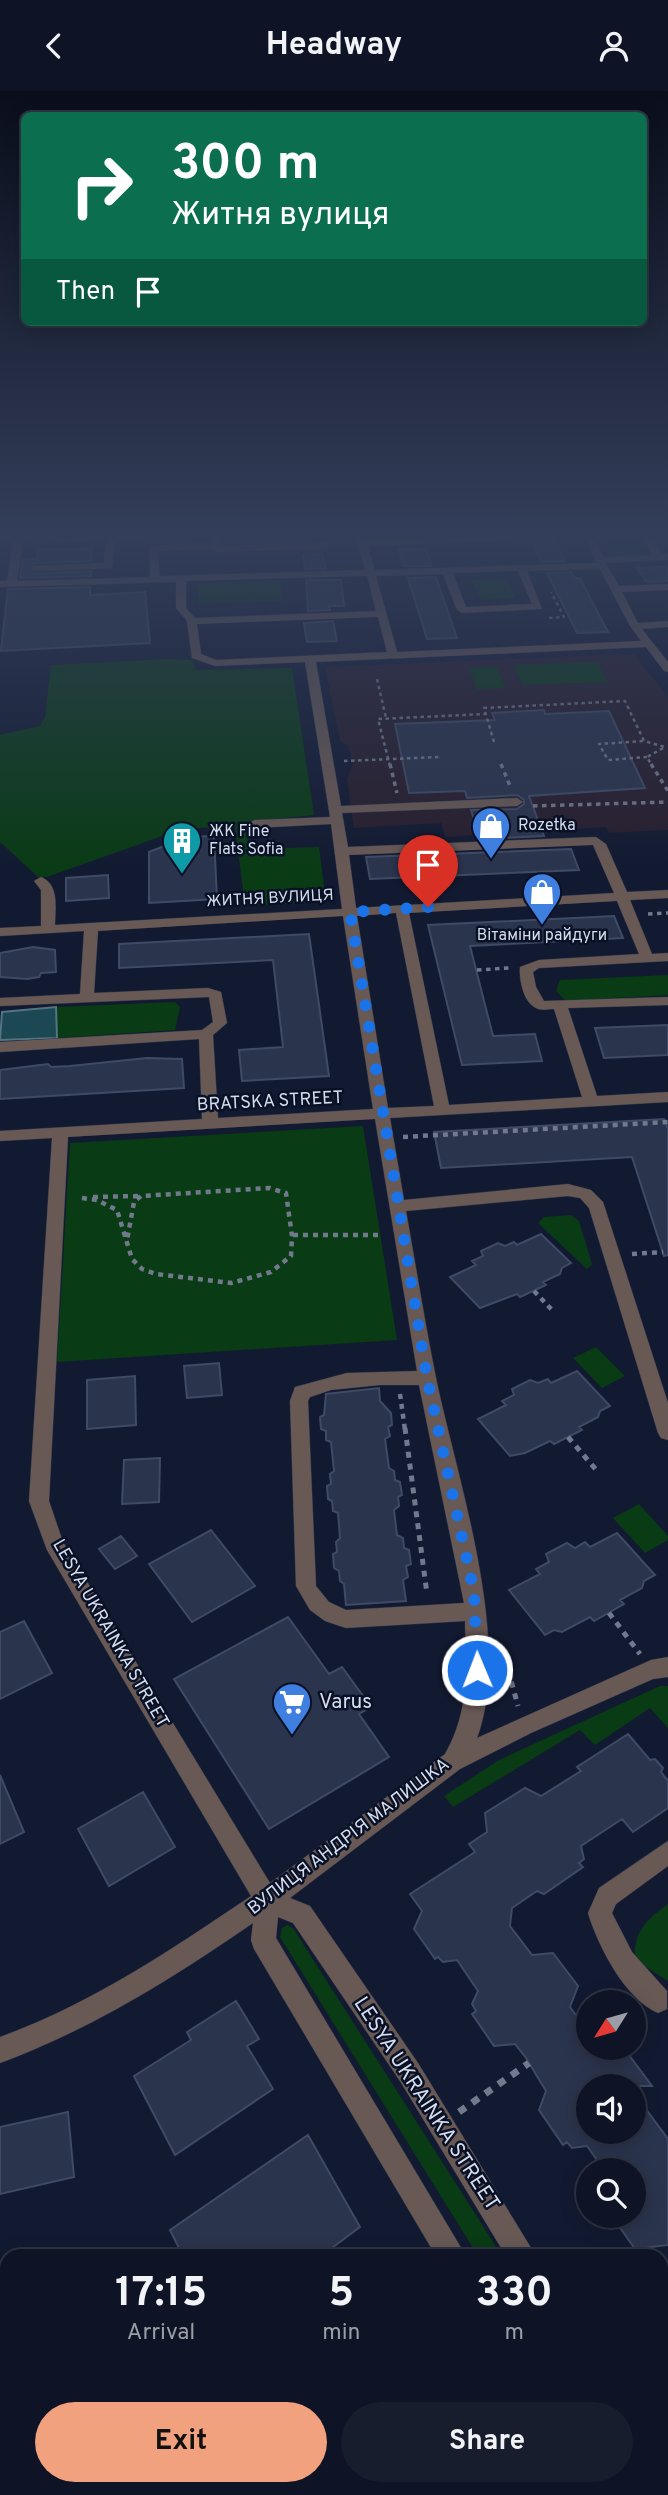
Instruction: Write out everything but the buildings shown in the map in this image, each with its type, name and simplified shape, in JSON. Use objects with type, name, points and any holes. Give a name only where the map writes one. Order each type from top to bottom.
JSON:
[{"type":"street","points":[[194,645],[195,656],[204,661],[622,645]]},
{"type":"street","points":[[390,645],[393,655]]},
{"type":"street","points":[[651,645],[667,664]]},
{"type":"street","name":"ВУЛИЦЯ АНДРІЯ МАЛИШКА","points":[[0,2050],[49,2033],[114,2000],[268,1901],[453,1761],[467,1736],[474,1714],[476,1611],[465,1541],[427,1378],[381,1116],[342,851],[310,659]]},
{"type":"street","points":[[254,824],[401,808],[517,802]]},
{"type":"street","points":[[342,851],[590,840],[600,843],[647,958]]},
{"type":"street","points":[[41,881],[48,890],[48,929]]},
{"type":"street","name":"ЖИТНЯ ВУЛИЦЯ","points":[[0,932],[668,894]]},
{"type":"street","points":[[402,909],[443,1112]]},
{"type":"street","points":[[87,997],[90,927]]},
{"type":"street","points":[[668,957],[527,967],[526,973],[532,997],[540,1005],[668,1001]]},
{"type":"street","points":[[0,1002],[208,992],[216,995],[220,1023],[206,1034],[0,1047]]},
{"type":"street","points":[[560,1006],[591,1102]]},
{"type":"street","points":[[206,1034],[210,1125]]},
{"type":"street","name":"BRATSKA STREET","points":[[0,1136],[381,1116],[668,1097]]},
{"type":"street","name":"LESYA UKRAINKA STREET","points":[[60,1133],[39,1501],[54,1544],[268,1901],[301,1914],[409,2072],[518,2249]]},
{"type":"street","points":[[397,1206],[568,1191],[585,1194],[597,1206],[668,1433]]},
{"type":"street","points":[[427,1378],[338,1382],[302,1392],[299,1401],[306,1586],[319,1608],[332,1616],[346,1619],[476,1611]]},
{"type":"street","points":[[453,1761],[523,1726],[660,1668]]},
{"type":"street","points":[[658,2000],[639,1982],[605,1933],[600,1913],[607,1896],[668,1852]]},
{"type":"street","points":[[268,1901],[263,1940],[448,2249]]},
{"type":"path","points":[[377,679],[386,718]]},
{"type":"path","points":[[494,742],[484,708],[625,702],[644,741]]},
{"type":"path","points":[[401,808],[378,719],[486,714]]},
{"type":"path","points":[[644,741],[667,747],[647,757],[608,760],[599,744],[644,741]]},
{"type":"path","points":[[342,761],[439,757]]},
{"type":"path","points":[[647,757],[668,791]]},
{"type":"path","points":[[501,764],[518,806],[668,802]]},
{"type":"path","points":[[653,914],[668,913]]},
{"type":"path","points":[[477,971],[527,967]]},
{"type":"path","points":[[402,1137],[668,1122]]},
{"type":"path","points":[[280,1189],[286,1193],[288,1221],[293,1235],[292,1255],[288,1261],[265,1274],[238,1283],[191,1277],[178,1279],[138,1266],[130,1256],[117,1210],[97,1200],[82,1198],[198,1190],[280,1189]]},
{"type":"path","points":[[127,1240],[134,1202],[141,1196]]},
{"type":"path","points":[[293,1235],[366,1235]]},
{"type":"path","points":[[613,1256],[663,1252]]},
{"type":"path","points":[[534,1290],[553,1311]]},
{"type":"path","points":[[398,1386],[427,1594]]},
{"type":"path","points":[[568,1437],[598,1472]]},
{"type":"path","points":[[609,1613],[660,1668]]},
{"type":"path","points":[[456,2115],[529,2063]]},
{"type":"shaded area","points":[[634,654],[668,697],[668,830],[609,833],[606,827],[445,837],[441,823],[354,828],[347,779],[353,764],[348,746],[340,741],[325,667]]},
{"type":"shaded area","points":[[56,1007],[57,1038],[0,1040],[2,1012]]},
{"type":"green space","points":[[193,660],[196,670],[292,668],[314,815],[244,822],[249,849],[319,847],[326,901],[245,906],[235,826],[182,829],[47,877],[38,877],[0,842],[0,735],[40,726],[45,717],[51,665]]},
{"type":"green space","points":[[598,662],[607,682],[522,685],[514,665]]},
{"type":"green space","points":[[497,667],[505,688],[477,690],[469,668]]},
{"type":"green space","points":[[668,975],[668,995],[566,1001],[556,991],[560,980]]},
{"type":"green space","points":[[175,1002],[180,1007],[175,1030],[57,1038],[56,1007]]},
{"type":"green space","points":[[363,1126],[397,1340],[57,1362],[70,1143]]},
{"type":"green space","points":[[571,1215],[579,1221],[592,1264],[587,1269],[538,1223],[544,1217]]},
{"type":"green space","points":[[596,1347],[625,1376],[602,1388],[573,1358]]},
{"type":"green space","points":[[639,1504],[668,1536],[668,1540],[645,1553],[613,1518]]},
{"type":"green space","points":[[660,1686],[668,1686],[668,1728],[650,1708],[595,1745],[580,1730],[453,1807],[444,1796],[499,1760]]},
{"type":"green space","points":[[668,1904],[668,1981],[635,1960],[635,1950],[642,1928]]},
{"type":"green space","points":[[287,1925],[293,1928],[498,2249],[474,2249],[280,1937],[282,1928]]},
{"type":"place","name":"Rozetka","points":[[491,860]]},
{"type":"place","name":"ЖК Fine Flats Sofia","points":[[182,875]]},
{"type":"place","name":"Вітаміни райдуги","points":[[542,926]]},
{"type":"place","name":"Varus","points":[[292,1736]]},
{"type":"route","points":[[428,907],[350,912],[366,1026],[427,1378],[465,1541],[474,1592],[477,1670]]}]
